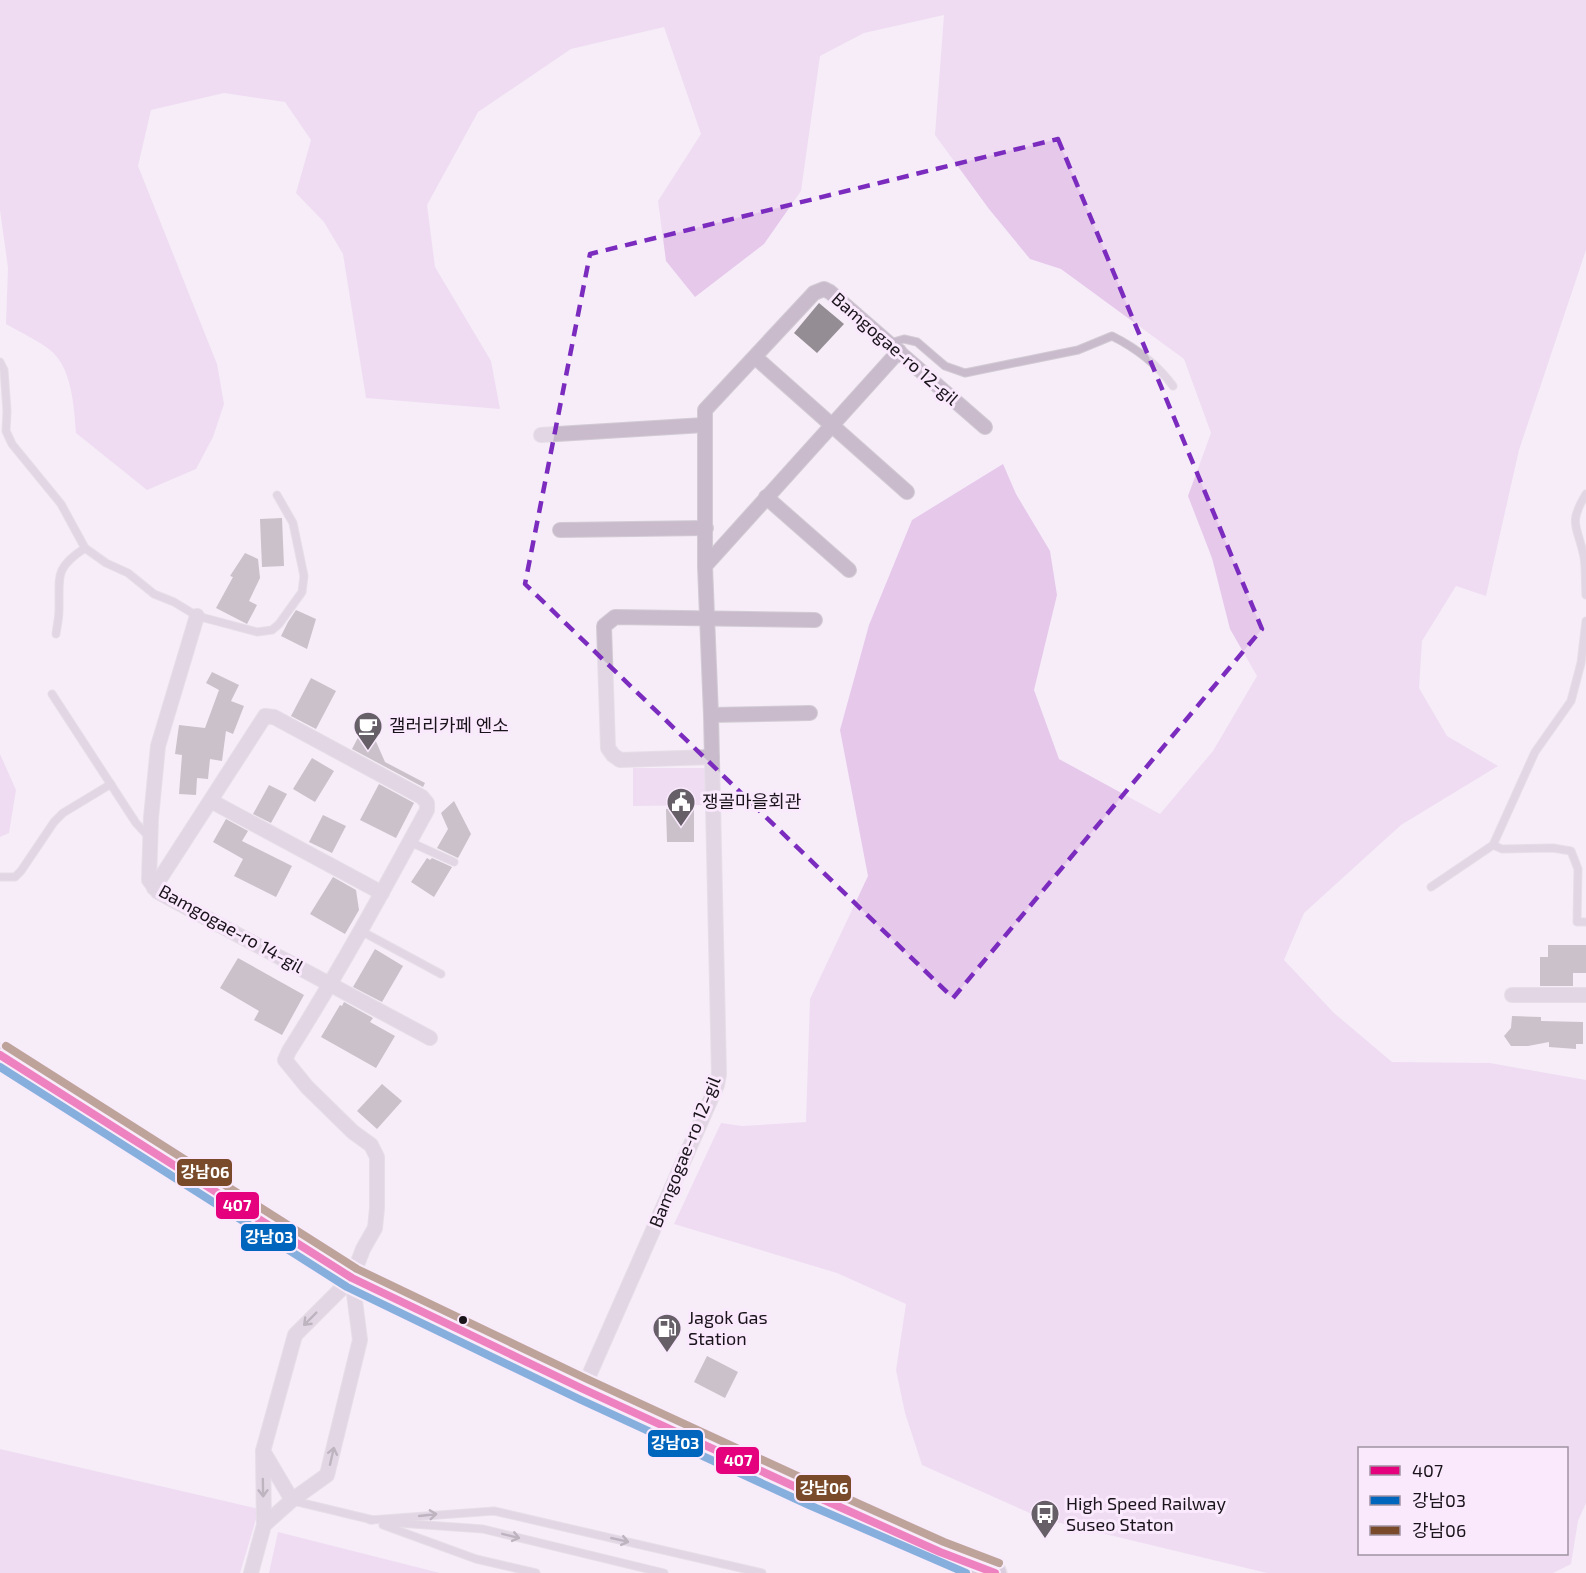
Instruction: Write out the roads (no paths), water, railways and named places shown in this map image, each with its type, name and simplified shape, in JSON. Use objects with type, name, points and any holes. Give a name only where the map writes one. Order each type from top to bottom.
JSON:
[{"type":"main road","points":[[0,1055],[352,1278],[583,1389],[897,1533],[995,1573]]},
{"type":"street","name":"Bamgogae-ro 12-gil","points":[[583,1389],[717,1086],[719,1074],[711,715],[705,566],[705,410],[814,293],[822,289],[830,292],[985,427]]},
{"type":"street","points":[[705,566],[832,425],[894,347]]},
{"type":"street","points":[[755,357],[907,492]]},
{"type":"street","points":[[541,435],[704,425]]},
{"type":"street","points":[[765,497],[849,570]]},
{"type":"street","points":[[560,530],[706,528]]},
{"type":"street","name":"Bamgogae-ro 14-gil","points":[[197,616],[158,746],[150,838],[149,880],[154,888],[430,1038]]},
{"type":"street","points":[[711,758],[620,760],[613,755],[608,748],[604,626],[615,617],[815,620]]},
{"type":"street","points":[[711,715],[810,713]]},
{"type":"street","points":[[154,888],[265,716],[274,717],[422,797],[427,803],[427,810],[382,893],[331,985],[285,1060],[307,1087],[371,1145],[377,1157],[377,1208],[375,1228],[363,1249],[352,1278],[295,1335],[262,1451],[264,1525],[251,1573]]},
{"type":"street","points":[[211,801],[382,893]]},
{"type":"street","points":[[1512,994],[1586,995]]},
{"type":"street","points":[[264,1525],[292,1500],[327,1475],[360,1340],[352,1278]]},
{"type":"street","points":[[262,1451],[292,1500]]},
{"type":"lane","points":[[894,347],[904,339],[917,342],[945,366],[964,373],[1078,350],[1112,336],[1131,345],[1162,370],[1173,386]]},
{"type":"lane","points":[[0,362],[4,370],[6,431],[12,444],[61,504],[85,548],[106,563],[128,573],[154,594],[174,602],[197,616],[257,633],[266,632],[279,624],[302,592],[304,576],[293,523],[278,495]]},
{"type":"lane","points":[[1586,494],[1578,508],[1574,523],[1584,557],[1586,595]]},
{"type":"lane","points":[[56,634],[60,612],[58,581],[62,569],[73,555],[85,548]]},
{"type":"lane","points":[[1431,887],[1493,845],[1535,752],[1571,701],[1581,663],[1586,621]]},
{"type":"lane","points":[[52,694],[136,823],[150,838]]},
{"type":"lane","points":[[0,877],[15,877],[63,813],[111,784]]},
{"type":"lane","points":[[410,842],[454,862]]},
{"type":"lane","points":[[1493,845],[1502,849],[1553,848],[1571,851],[1578,869],[1578,922],[1586,922]]},
{"type":"lane","points":[[361,931],[441,974]]},
{"type":"lane","points":[[292,1500],[370,1520],[476,1559],[536,1573]]},
{"type":"lane","points":[[370,1520],[494,1510],[762,1573]]},
{"type":"lane","points":[[370,1520],[483,1529],[664,1573]]},
{"type":"place","name":"갤러리카페 엔소","points":[[368,752]]},
{"type":"place","name":"쟁골마을회관","points":[[681,828]]},
{"type":"place","name":"Jagok Gas Station","points":[[667,1354]]},
{"type":"place","name":"High Speed Railway Suseo Staton","points":[[1045,1540]]}]
